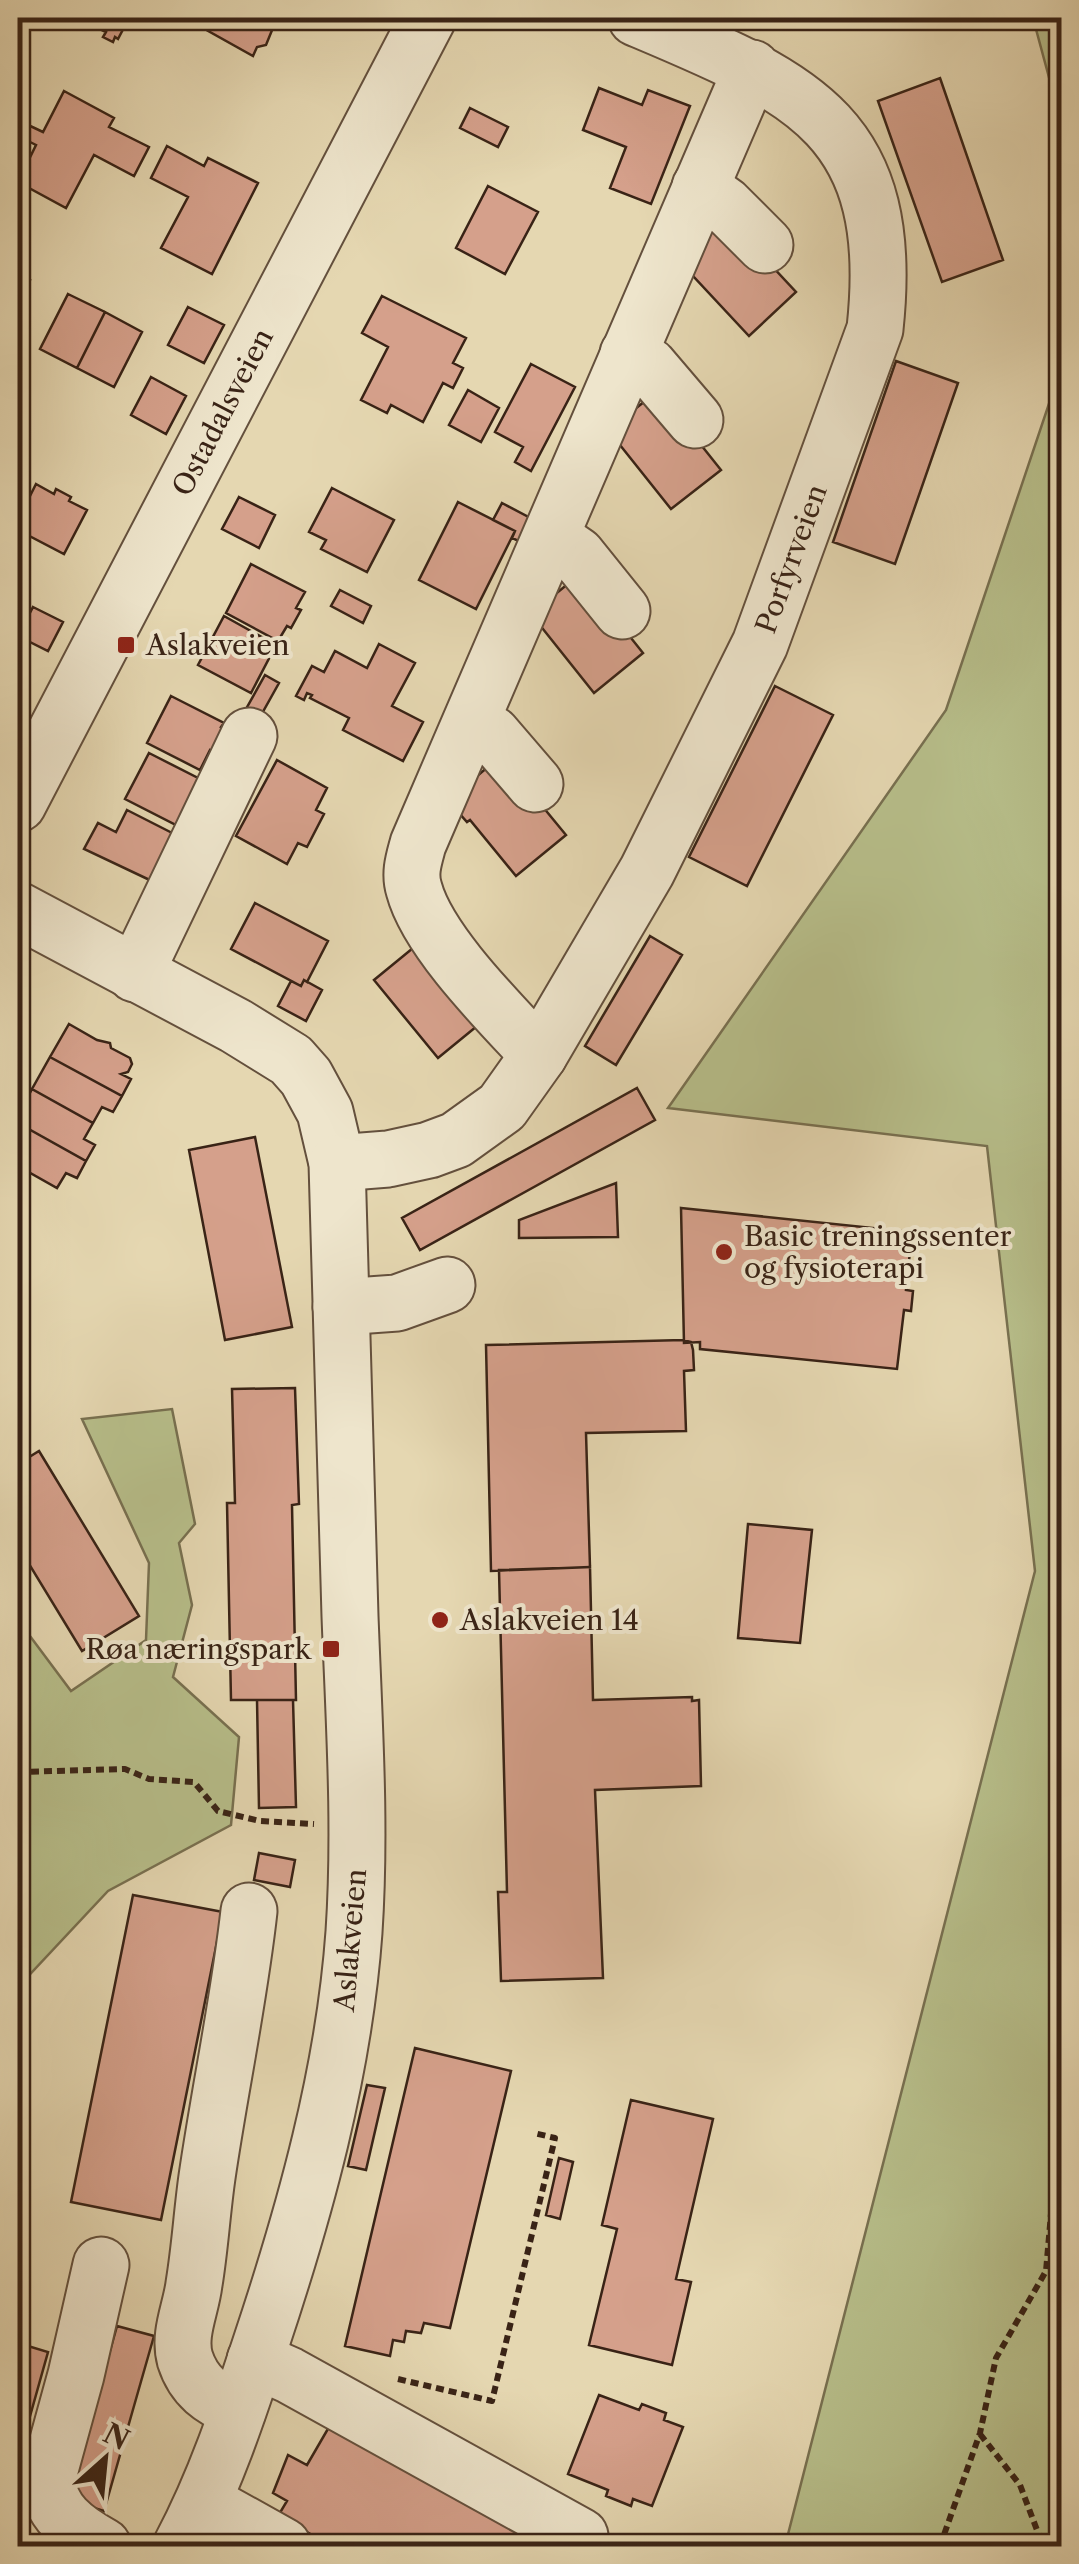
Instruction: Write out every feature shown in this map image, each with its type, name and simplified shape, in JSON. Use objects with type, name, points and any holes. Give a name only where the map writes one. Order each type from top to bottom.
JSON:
[{"type":"street","name":"Ostadalsveien","points":[[18,804],[428,18]]},
{"type":"street","name":"Porfyrveien","points":[[337,1163],[388,1159],[456,1140],[502,1107],[539,1054],[648,871],[760,644],[875,329],[879,240],[872,204],[860,169],[818,114],[752,68],[636,18]]},
{"type":"street","points":[[539,1054],[436,935],[412,886],[412,868],[418,844],[752,68]]},
{"type":"street","points":[[700,188],[725,205],[765,245]]},
{"type":"street","points":[[628,354],[650,366],[696,420]]},
{"type":"street","points":[[551,538],[576,555],[622,611]]},
{"type":"street","points":[[472,722],[492,734],[534,784]]},
{"type":"street","points":[[136,974],[249,736]]},
{"type":"street","name":"Aslakveien","points":[[18,910],[292,1060],[325,1112],[337,1163],[356,1785],[354,1937],[344,2019],[294,2238],[247,2385],[192,2524]]},
{"type":"street","points":[[341,1307],[397,1303],[447,1285]]},
{"type":"street","points":[[249,1912],[194,2288],[183,2336],[185,2358],[196,2384],[214,2400],[247,2385],[289,2374],[580,2536]]},
{"type":"street","points":[[101,2265],[48,2476],[48,2491],[56,2508],[81,2533],[103,2546]]},
{"type":"street","points":[[192,2524],[283,2546]]},
{"type":"path","points":[[18,1772],[126,1770],[149,1780],[194,1782],[218,1811],[260,1821]]},
{"type":"path","points":[[940,2546],[980,2432],[996,2358],[1046,2271],[1062,2088]]},
{"type":"path","points":[[430,2387],[492,2402],[555,2138],[534,2133]]},
{"type":"path","points":[[980,2432],[1020,2485],[1043,2546]]},
{"type":"green space","points":[[1033,18],[1061,18],[1061,122]]},
{"type":"green space","points":[[1061,368],[1061,2546],[785,2546],[1035,1571],[987,1146],[668,1108],[946,710]]},
{"type":"green space","points":[[172,1409],[195,1524],[179,1543],[192,1605],[173,1677],[239,1737],[231,1825],[108,1891],[18,1987],[18,1620],[71,1691],[146,1640],[149,1563],[82,1419]]},
{"type":"building","points":[[77,18],[129,18],[113,42],[103,37],[106,32]]},
{"type":"building","points":[[185,18],[277,18],[266,45],[257,47],[253,56]]},
{"type":"building","points":[[940,78],[1003,260],[942,282],[878,101]]},
{"type":"building","points":[[599,88],[642,105],[648,90],[690,106],[651,204],[610,188],[626,147],[583,130]]},
{"type":"building","points":[[64,91],[114,118],[109,127],[149,147],[134,176],[94,155],[66,208],[18,182],[36,145],[20,137],[26,124],[43,132]]},
{"type":"building","points":[[470,108],[508,127],[498,147],[460,128]]},
{"type":"building","points":[[167,146],[204,166],[208,158],[258,183],[212,274],[161,248],[188,197],[151,178]]},
{"type":"building","points":[[488,186],[538,212],[505,274],[456,248]]},
{"type":"building","points":[[727,218],[796,292],[749,336],[680,262]]},
{"type":"building","points":[[18,273],[30,280],[18,305]]},
{"type":"building","points":[[68,294],[105,312],[77,368],[40,349]]},
{"type":"building","points":[[382,296],[466,338],[453,363],[463,368],[453,388],[443,383],[423,422],[391,405],[387,413],[361,400],[388,347],[362,333]]},
{"type":"building","points":[[188,307],[224,325],[204,363],[168,345]]},
{"type":"building","points":[[105,312],[142,332],[114,387],[77,368]]},
{"type":"building","points":[[896,361],[958,383],[895,564],[833,542]]},
{"type":"building","points":[[531,364],[575,387],[531,471],[515,462],[523,447],[495,432]]},
{"type":"building","points":[[151,377],[186,396],[166,434],[131,415]]},
{"type":"building","points":[[468,390],[499,408],[481,442],[449,425]]},
{"type":"building","points":[[658,391],[721,470],[671,509],[608,430]]},
{"type":"building","points":[[36,484],[54,494],[56,489],[87,510],[64,554],[18,530],[18,520]]},
{"type":"building","points":[[332,488],[394,520],[367,572],[321,549],[326,540],[309,532]]},
{"type":"building","points":[[239,497],[275,515],[259,548],[222,529]]},
{"type":"building","points":[[458,502],[515,531],[476,609],[419,580]]},
{"type":"building","points":[[502,503],[538,522],[527,545],[512,538],[515,531],[493,520]]},
{"type":"building","points":[[251,564],[305,592],[296,608],[301,610],[278,641],[226,613]]},
{"type":"building","points":[[580,574],[643,653],[594,693],[531,614]]},
{"type":"building","points":[[340,590],[371,606],[363,623],[331,606]]},
{"type":"building","points":[[33,607],[63,622],[48,651],[18,636]]},
{"type":"building","points":[[224,616],[276,645],[251,693],[198,665]]},
{"type":"building","points":[[379,644],[415,663],[392,706],[423,722],[403,761],[343,730],[349,718],[310,698],[312,695],[307,693],[304,700],[296,696],[312,666],[324,672],[335,651],[367,668]]},
{"type":"building","points":[[265,675],[279,683],[260,717],[246,709]]},
{"type":"building","points":[[775,686],[833,715],[747,886],[689,857]]},
{"type":"building","points":[[171,696],[224,723],[221,727],[234,734],[217,754],[210,750],[200,770],[147,743]]},
{"type":"building","points":[[149,753],[202,780],[178,826],[125,799]]},
{"type":"building","points":[[501,756],[566,835],[516,876],[470,820],[467,822],[459,813],[452,797]]},
{"type":"building","points":[[277,760],[327,788],[316,810],[324,814],[307,847],[298,843],[287,864],[236,836]]},
{"type":"building","points":[[127,810],[180,837],[156,883],[84,849],[98,823],[116,832]]},
{"type":"building","points":[[255,903],[328,941],[307,982],[304,980],[301,986],[231,949]]},
{"type":"building","points":[[650,936],[682,955],[616,1065],[585,1046]]},
{"type":"building","points":[[424,939],[488,1017],[438,1058],[374,980]]},
{"type":"building","points":[[304,980],[322,990],[306,1021],[278,1006],[291,981],[301,986]]},
{"type":"building","points":[[69,1024],[110,1043],[111,1048],[130,1058],[128,1072],[121,1074],[131,1079],[122,1096],[50,1057]]},
{"type":"building","points":[[50,1057],[122,1096],[113,1112],[102,1107],[93,1123],[32,1089]]},
{"type":"building","points":[[637,1088],[655,1120],[420,1250],[402,1218]]},
{"type":"building","points":[[32,1089],[93,1123],[84,1139],[95,1145],[86,1161],[18,1123]]},
{"type":"building","points":[[18,1123],[86,1161],[77,1178],[66,1173],[57,1188],[18,1166]]},
{"type":"building","points":[[255,1137],[292,1327],[225,1340],[189,1150]]},
{"type":"building","points":[[616,1183],[618,1237],[519,1238],[519,1220]]},
{"type":"building","points":[[681,1208],[912,1232],[906,1290],[913,1291],[911,1311],[904,1310],[897,1369],[700,1349],[700,1342],[684,1343]]},
{"type":"building","points":[[691,1342],[694,1370],[684,1371],[686,1431],[586,1433],[590,1567],[491,1571],[486,1345]]},
{"type":"building","points":[[295,1388],[299,1504],[292,1505],[296,1700],[231,1700],[227,1503],[235,1503],[232,1389]]},
{"type":"building","points":[[39,1451],[139,1616],[82,1651],[18,1546],[18,1464]]},
{"type":"building","points":[[748,1524],[812,1530],[800,1643],[738,1638]]},
{"type":"building","points":[[590,1567],[593,1700],[699,1700],[701,1786],[595,1790],[603,1978],[501,1981],[498,1892],[507,1892],[499,1570]]},
{"type":"building","points":[[257,1700],[293,1700],[296,1807],[259,1808]]},
{"type":"building","points":[[259,1853],[295,1860],[290,1887],[254,1880]]},
{"type":"building","points":[[133,1895],[223,1912],[161,2220],[71,2202]]},
{"type":"building","points":[[415,2048],[511,2071],[450,2328],[424,2323],[421,2333],[406,2331],[404,2342],[393,2340],[390,2356],[345,2346]]},
{"type":"building","points":[[367,2085],[385,2088],[366,2170],[348,2166]]},
{"type":"building","points":[[631,2100],[713,2119],[676,2279],[691,2282],[672,2365],[589,2345],[617,2229],[602,2225]]},
{"type":"building","points":[[559,2158],[573,2162],[560,2219],[546,2215]]},
{"type":"building","points":[[117,2326],[154,2336],[104,2511],[68,2500]]},
{"type":"building","points":[[18,2343],[48,2352],[18,2459]]},
{"type":"building","points":[[599,2395],[639,2410],[642,2404],[666,2413],[664,2420],[683,2427],[652,2506],[633,2499],[631,2506],[606,2496],[608,2490],[568,2474]]},
{"type":"building","points":[[329,2427],[542,2546],[332,2546],[278,2516],[287,2501],[273,2493],[288,2455],[307,2465]]},
{"type":"place","name":"Aslakveien","points":[[126,645]]},
{"type":"place","name":"Basic treningssenter og fysioterapi","points":[[724,1252]]},
{"type":"place","name":"Aslakveien 14","points":[[440,1620]]},
{"type":"place","name":"Røa næringspark","points":[[331,1649]]}]
